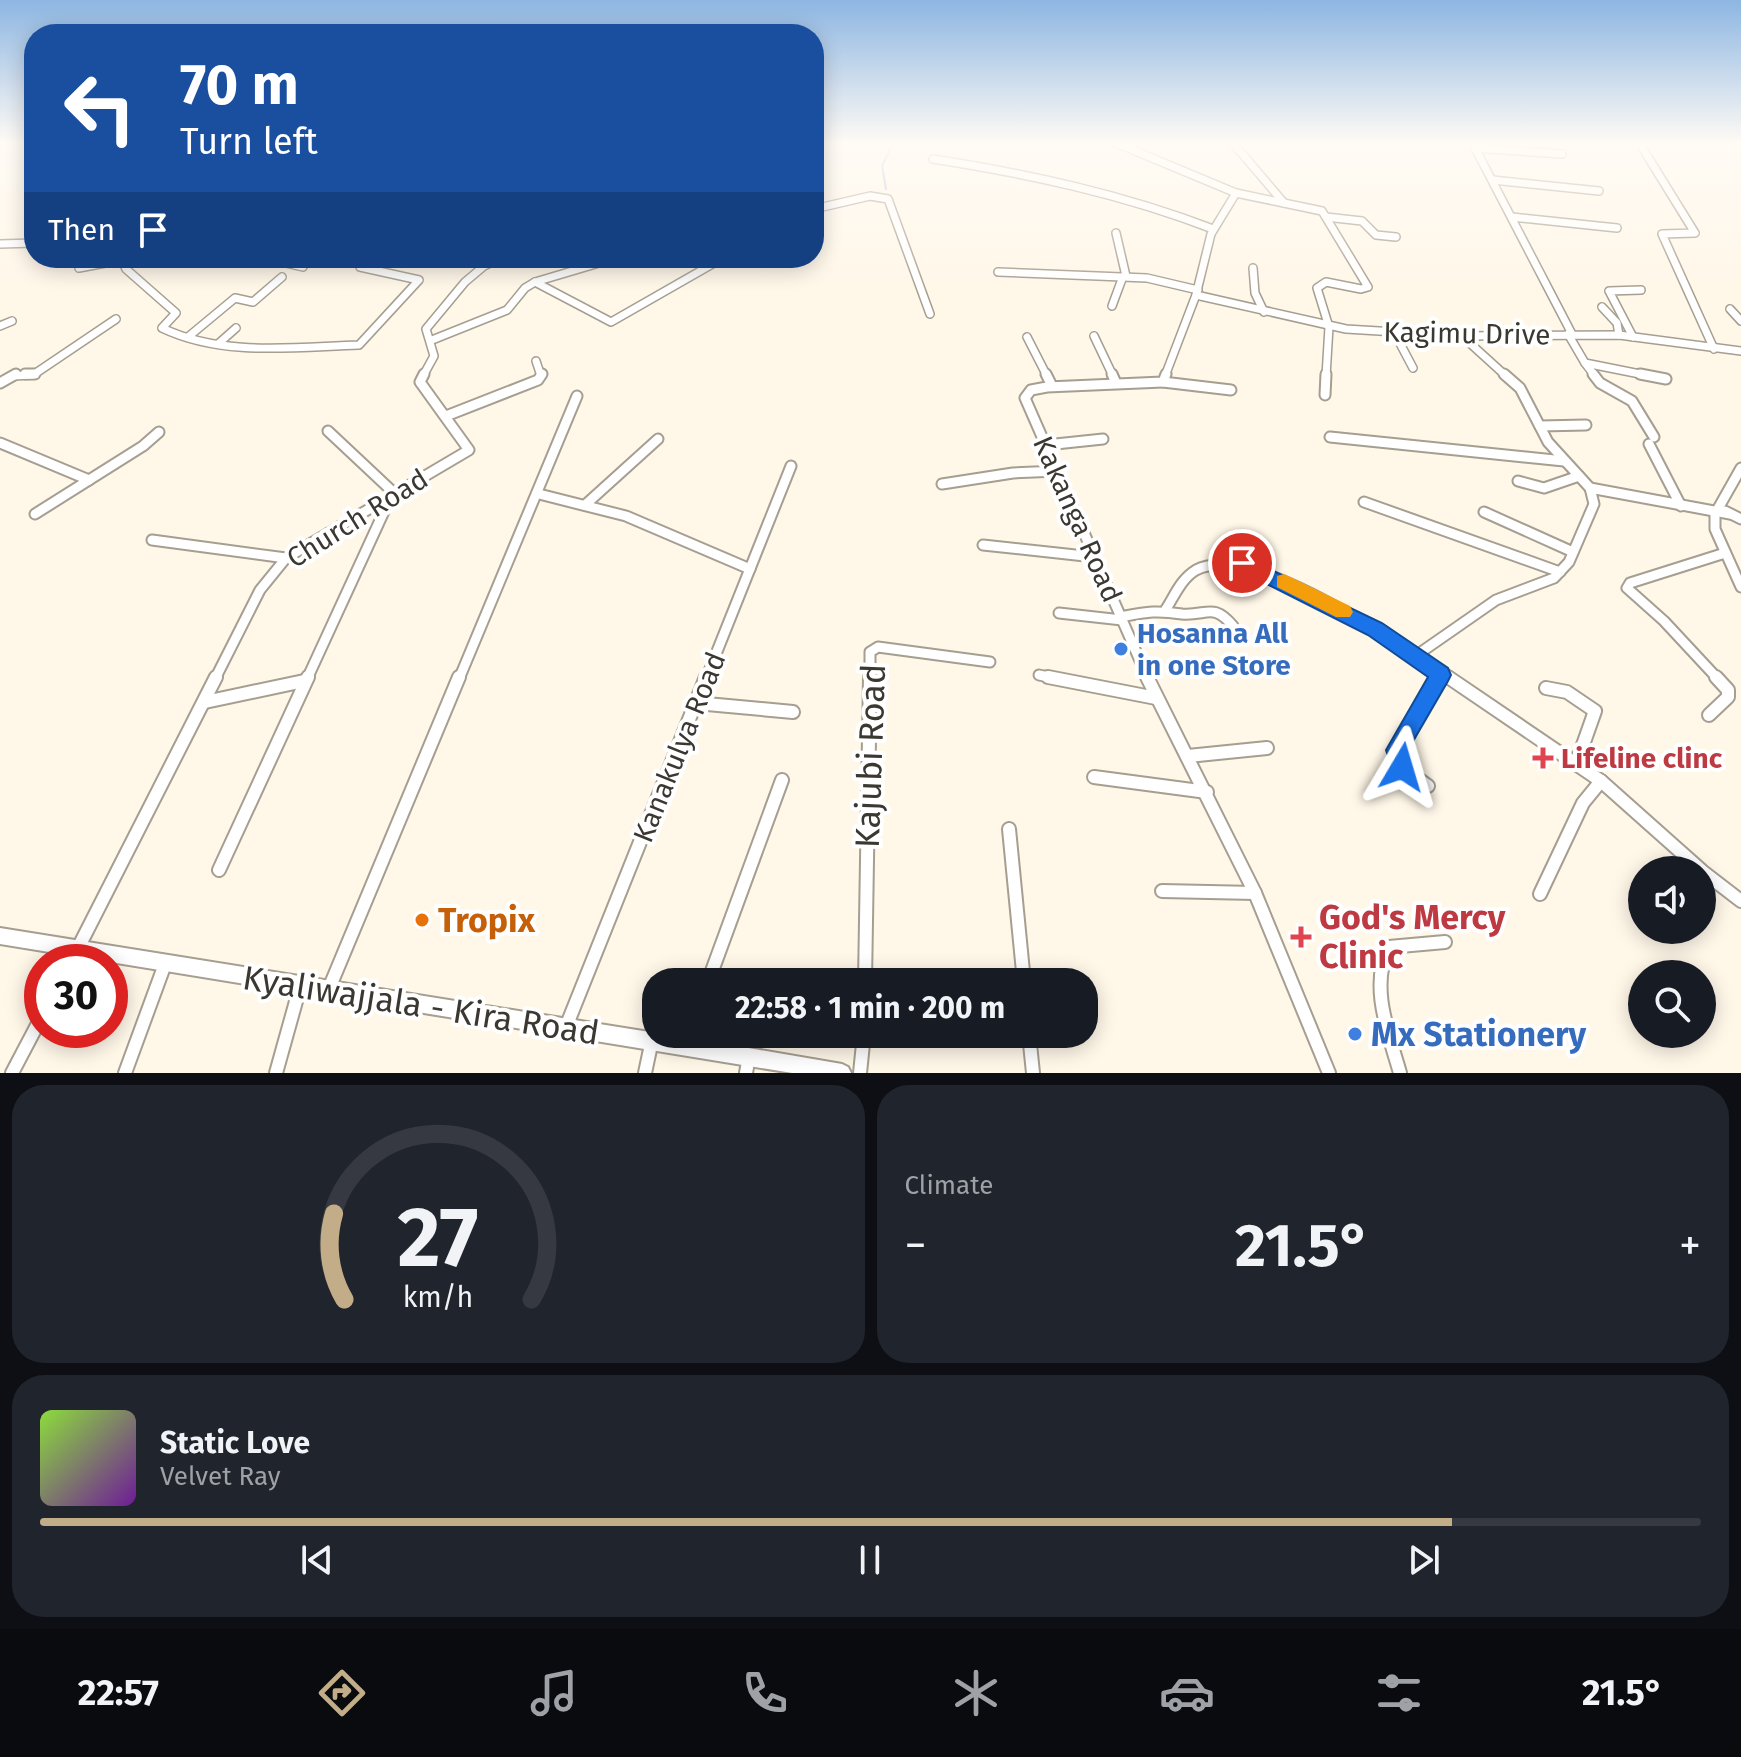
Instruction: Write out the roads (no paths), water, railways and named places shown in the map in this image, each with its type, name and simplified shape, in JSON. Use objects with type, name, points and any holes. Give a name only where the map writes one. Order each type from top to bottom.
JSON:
[{"type":"street","points":[[1100,193],[1171,213],[1213,229]]},
{"type":"street","points":[[1236,193],[1311,206],[1326,217],[1368,286],[1365,289],[1326,282],[1318,285],[1329,327],[1325,395]]},
{"type":"street","points":[[1163,382],[1197,293],[1213,229],[1236,193]]},
{"type":"street","points":[[1276,193],[1284,203]]},
{"type":"street","points":[[1500,193],[1585,363],[1600,383],[1632,401],[1681,506]]},
{"type":"street","points":[[1670,193],[1695,233],[1662,234],[1714,349]]},
{"type":"street","points":[[824,207],[870,196],[888,199],[930,314]]},
{"type":"street","points":[[1326,217],[1362,221],[1376,235],[1396,237]]},
{"type":"street","points":[[1512,217],[1617,228]]},
{"type":"street","points":[[1112,306],[1124,278],[1116,233]]},
{"type":"street","points":[[0,244],[24,243]]},
{"type":"street","points":[[126,268],[176,313],[162,328],[218,344],[250,348],[359,345],[419,280],[365,268]]},
{"type":"street","name":"Church Road","points":[[81,944],[260,590],[286,558],[393,492],[469,450],[420,382],[434,356],[432,340],[426,329],[475,273],[485,268]]},
{"type":"street","points":[[432,340],[507,310],[525,288],[535,282],[582,268]]},
{"type":"street","points":[[535,282],[611,322],[706,268]]},
{"type":"street","points":[[1253,268],[1255,293],[1264,312]]},
{"type":"street","name":"Kagimu Drive","points":[[998,272],[1124,278],[1329,327],[1395,334],[1462,336],[1619,335],[1741,351]]},
{"type":"street","points":[[188,337],[235,298],[253,302],[282,277]]},
{"type":"street","points":[[1633,337],[1609,291],[1641,290]]},
{"type":"street","points":[[1602,307],[1617,323],[1619,335]]},
{"type":"street","points":[[1730,309],[1741,321]]},
{"type":"street","points":[[0,383],[18,373],[33,375],[116,319]]},
{"type":"street","points":[[0,326],[12,321]]},
{"type":"street","points":[[218,344],[236,328]]},
{"type":"street","points":[[1395,334],[1413,368]]},
{"type":"street","points":[[1094,336],[1116,383]]},
{"type":"street","points":[[1414,657],[1496,600],[1537,587],[1560,572],[1573,552],[1594,504],[1590,488],[1564,461],[1540,426],[1527,398],[1510,376],[1462,336]]},
{"type":"street","points":[[1027,337],[1052,386],[1163,382],[1231,390]]},
{"type":"street","points":[[446,416],[538,380],[542,374],[536,361]]},
{"type":"street","points":[[1585,363],[1666,379]]},
{"type":"street","name":"Kakanga Road","points":[[1052,386],[1031,390],[1025,398],[1156,698],[1207,792],[1255,893],[1329,1073]]},
{"type":"street","points":[[328,991],[539,494],[577,396]]},
{"type":"street","points":[[1540,426],[1586,425]]},
{"type":"street","points":[[219,870],[393,492],[328,431]]},
{"type":"street","points":[[35,514],[159,432]]},
{"type":"street","points":[[1330,437],[1520,459],[1564,461]]},
{"type":"street","points":[[585,505],[658,439]]},
{"type":"street","points":[[1046,445],[1103,439]]},
{"type":"street","points":[[0,443],[89,480]]},
{"type":"street","name":"Kanakulya Road","points":[[566,1027],[791,466]]},
{"type":"street","points":[[1741,468],[1716,511],[1715,529],[1741,587]]},
{"type":"street","points":[[942,484],[1013,473],[1058,471]]},
{"type":"street","points":[[1518,481],[1544,488],[1579,476]]},
{"type":"street","points":[[1590,488],[1716,511],[1741,519]]},
{"type":"street","points":[[539,494],[626,516],[750,569]]},
{"type":"street","points":[[1364,502],[1560,572]]},
{"type":"street","points":[[1484,512],[1573,552]]},
{"type":"street","points":[[152,540],[286,558]]},
{"type":"street","points":[[983,545],[1094,557]]},
{"type":"street","points":[[1709,715],[1728,697],[1728,690],[1664,621],[1627,588],[1630,583],[1725,553]]},
{"type":"street","points":[[1166,609],[1186,577],[1215,565],[1242,563],[1375,629],[1440,675],[1577,762],[1686,856]]},
{"type":"street","points":[[1059,613],[1121,619],[1166,609],[1184,614],[1217,611],[1233,626]]},
{"type":"street","name":"Kajubi Road","points":[[865,968],[870,652],[878,647],[990,662]]},
{"type":"street","points":[[1039,675],[1156,698]]},
{"type":"street","points":[[1428,786],[1402,767],[1397,750],[1440,675]]},
{"type":"street","points":[[205,702],[304,681]]},
{"type":"street","points":[[1546,688],[1567,692],[1595,711],[1577,762]]},
{"type":"street","points":[[696,703],[793,712]]},
{"type":"street","points":[[1188,756],[1267,748]]},
{"type":"street","points":[[1094,777],[1207,792]]},
{"type":"street","points":[[713,968],[782,780]]},
{"type":"street","points":[[1540,894],[1583,803],[1601,781]]},
{"type":"street","points":[[1009,829],[1023,968]]},
{"type":"street","points":[[1716,881],[1741,901]]},
{"type":"street","points":[[1162,891],[1255,893]]},
{"type":"street","name":"Kyaliwajjala - Kira Road","points":[[0,936],[30,944]]},
{"type":"street","points":[[1400,1073],[1383,1003],[1380,964],[1389,947],[1445,942]]},
{"type":"street","name":"Kyaliwajjala - Kira Road","points":[[128,961],[642,1038]]},
{"type":"street","points":[[125,1073],[165,964]]},
{"type":"street","points":[[276,1073],[300,987]]},
{"type":"street","points":[[12,1073],[25,1048]]},
{"type":"street","points":[[645,1073],[650,1048]]},
{"type":"street","name":"Kyaliwajjala - Kira Road","points":[[708,1048],[747,1065],[842,1073]]},
{"type":"street","points":[[860,1073],[863,1048]]},
{"type":"street","points":[[1030,1048],[1033,1073]]},
{"type":"place","name":"Hosanna All in one Store","points":[[1121,649]]},
{"type":"place","name":"Lifeline clinc","points":[[1543,758]]},
{"type":"place","name":"Tropix","points":[[422,920]]},
{"type":"place","name":"God's Mercy Clinic","points":[[1301,937]]},
{"type":"place","name":"Mx Stationery","points":[[1355,1034]]}]
